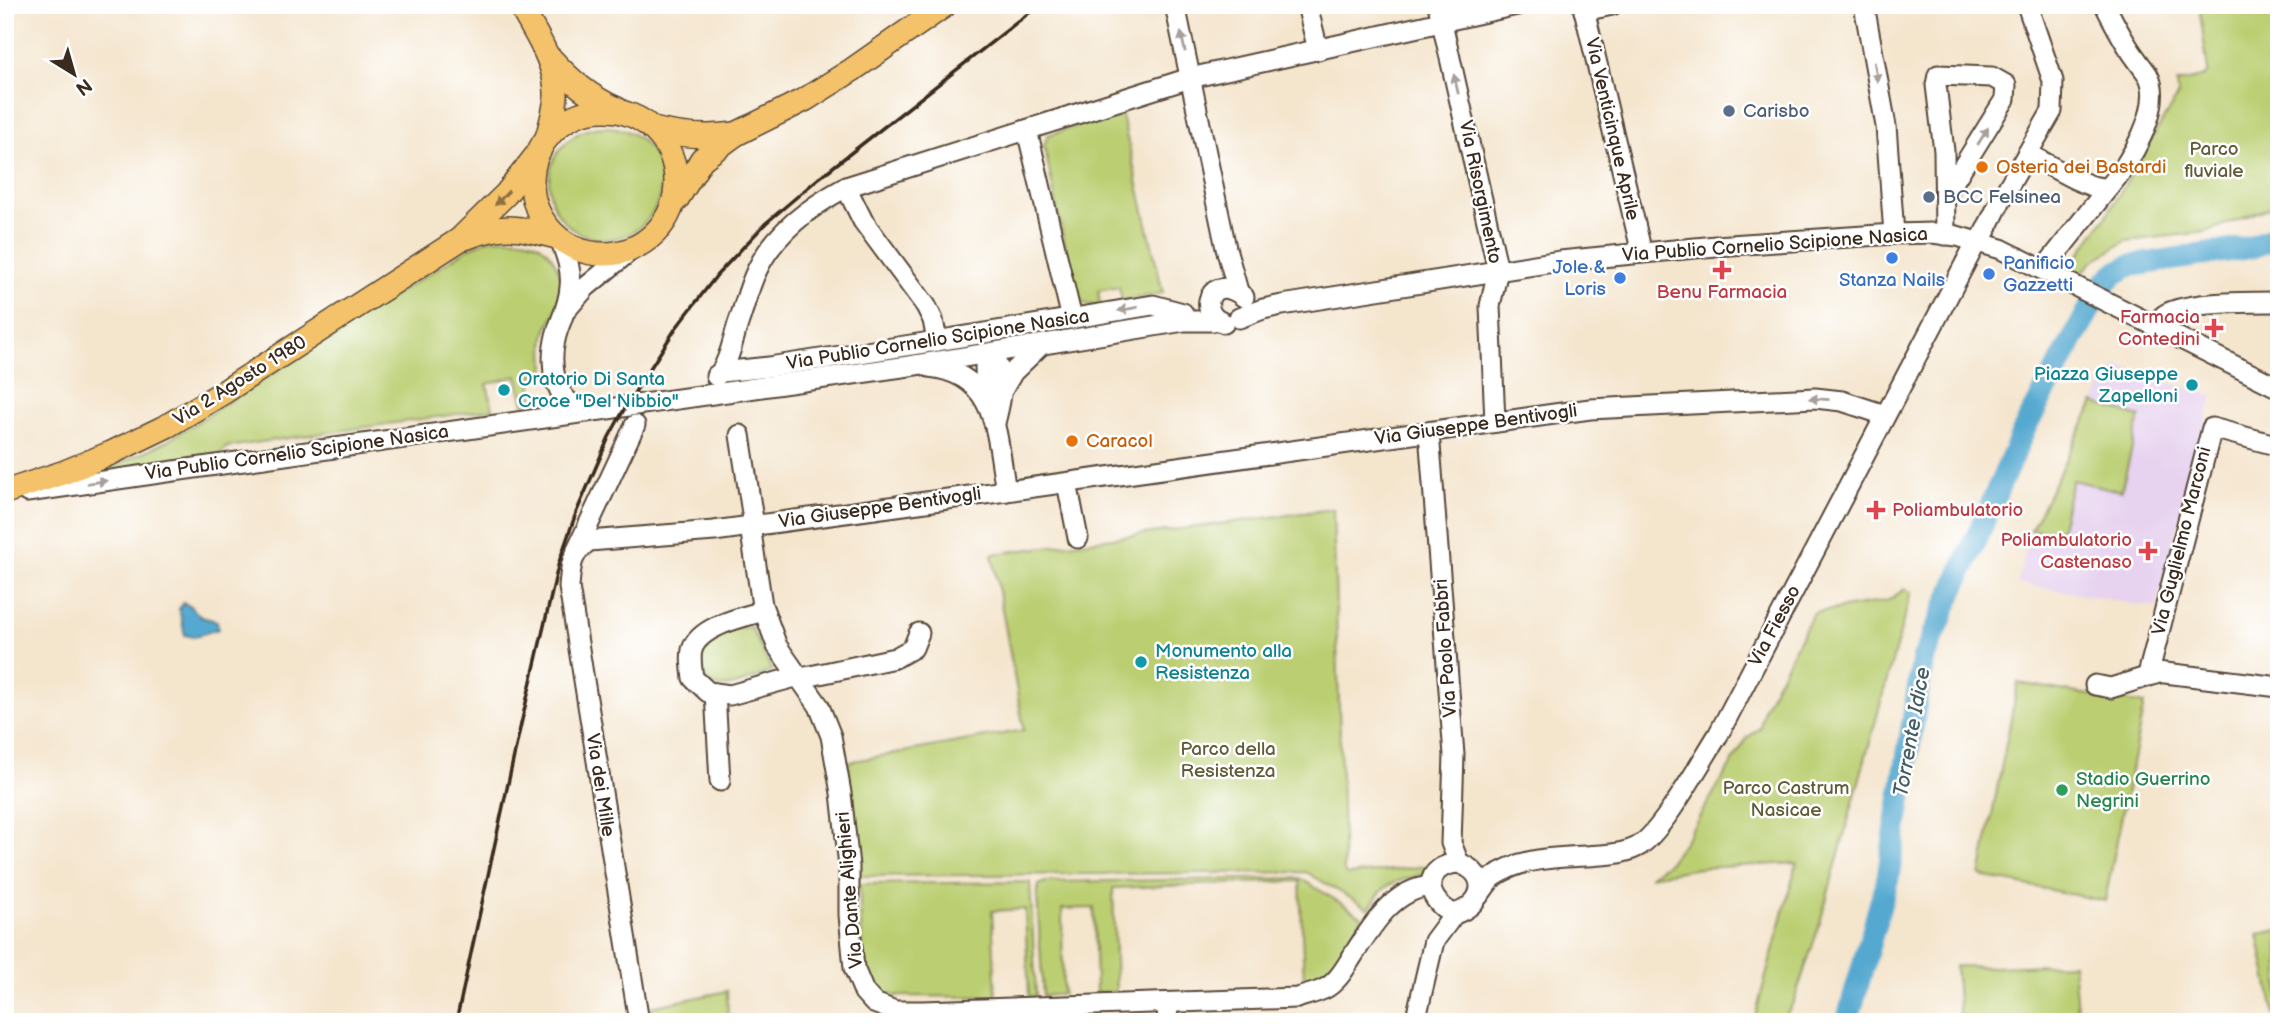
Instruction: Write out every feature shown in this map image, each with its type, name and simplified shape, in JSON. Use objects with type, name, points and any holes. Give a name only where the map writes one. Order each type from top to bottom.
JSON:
[{"type":"main road","points":[[520,5],[545,52],[555,81],[556,95],[543,145],[533,169],[532,188],[536,206],[544,223],[558,238],[576,249],[594,254],[631,250],[656,233],[702,159],[736,134],[806,99],[852,70],[945,5]]},
{"type":"main road","points":[[545,52],[575,84],[595,100],[653,128],[676,135],[736,134]]},
{"type":"main road","points":[[543,145],[559,126],[583,114],[609,110],[627,114]]},
{"type":"main road","points":[[653,128],[667,145],[675,165],[677,186],[672,207]]},
{"type":"main road","name":"Via 2 Agosto 1980","points":[[5,493],[111,453],[167,426],[459,240],[506,194],[543,145]]},
{"type":"main road","name":"Via 2 Agosto 1980","points":[[459,240],[495,228],[511,227],[558,238]]},
{"type":"street","points":[[1175,5],[1226,248],[1244,308],[1239,318],[1228,323],[1213,317],[1209,307],[1223,267],[1226,248]]},
{"type":"street","points":[[1307,5],[1318,50]]},
{"type":"street","points":[[706,395],[708,386],[721,372],[731,350],[758,268],[776,241],[810,208],[846,187],[1190,78],[1318,50],[1440,14],[1517,5]]},
{"type":"street","points":[[1583,8],[1612,5]]},
{"type":"street","points":[[1864,5],[1885,126],[1894,234]]},
{"type":"street","name":"Via Fiesso","points":[[1440,901],[1473,905],[1492,879],[1530,862],[1621,853],[1638,847],[1650,837],[1677,801],[1718,735],[1885,415],[2052,111],[2053,81],[2027,5]]},
{"type":"street","points":[[2046,270],[2122,170],[2151,117],[2153,95],[2148,75],[2121,37],[2105,5]]},
{"type":"street","name":"Via Venticinque Aprile","points":[[1583,8],[1640,253]]},
{"type":"street","name":"Via Risorgimento","points":[[1440,14],[1498,270],[1490,306],[1495,422]]},
{"type":"street","points":[[1945,235],[1946,194],[1936,85],[1938,75],[1992,77],[2006,85],[2005,99],[1946,194]]},
{"type":"street","points":[[1027,130],[1072,319]]},
{"type":"street","points":[[2027,154],[2098,189],[2108,188]]},
{"type":"street","points":[[846,187],[863,221],[926,306],[933,320],[936,341]]},
{"type":"street","name":"Via Publio Cornelio Scipione Nasica","points":[[1239,318],[1283,305],[1498,270],[1640,253],[1894,234],[1945,235],[2001,249],[2279,388]]},
{"type":"street","points":[[558,238],[570,269],[570,287],[567,309],[554,349],[556,383],[568,403],[578,409],[589,410]]},
{"type":"street","points":[[567,309],[586,287],[631,250]]},
{"type":"street","points":[[1213,293],[1226,287],[1240,294]]},
{"type":"street","name":"Via Publio Cornelio Scipione Nasica","points":[[1158,325],[1183,313],[1213,293]]},
{"type":"street","name":"Via Publio Cornelio Scipione Nasica","points":[[1240,294],[1261,302],[1283,305]]},
{"type":"street","points":[[2162,331],[2163,316],[2180,308],[2279,302]]},
{"type":"street","name":"Via Publio Cornelio Scipione Nasica","points":[[721,372],[936,341],[1153,305],[1183,313]]},
{"type":"street","points":[[743,308],[744,342],[748,354],[757,366]]},
{"type":"street","name":"Via Publio Cornelio Scipione Nasica","points":[[5,493],[909,366],[1184,321],[1219,321]]},
{"type":"street","name":"Via Giuseppe Bentivogli","points":[[995,422],[1003,388],[1013,372],[1040,345]]},
{"type":"street","points":[[991,353],[998,363],[1003,388]]},
{"type":"street","name":"Via Giuseppe Bentivogli","points":[[985,398],[985,366],[991,353]]},
{"type":"street","name":"Via Giuseppe Bentivogli","points":[[909,366],[944,369],[962,375],[985,398],[995,422],[1006,491]]},
{"type":"street","name":"Via Giuseppe Bentivogli","points":[[583,545],[752,526],[1590,409],[1815,398],[1842,401],[1885,415]]},
{"type":"street","name":"Via dei Mille","points":[[635,425],[583,545],[571,562],[569,587],[639,1022]]},
{"type":"street","name":"Via Guglielmo Marconi","points":[[2154,672],[2212,428],[2279,446]]},
{"type":"street","name":"Via Paolo Fabbri","points":[[1429,432],[1454,755],[1451,843],[1460,867]]},
{"type":"street","name":"Via Giuseppe Bentivogli","points":[[740,435],[752,526]]},
{"type":"street","points":[[1067,482],[1078,538]]},
{"type":"street","name":"Via Dante Alighieri","points":[[752,526],[764,611],[777,646],[819,706],[831,736],[843,807],[854,968],[864,992],[874,1003],[895,1011],[960,1016],[1167,1012],[1297,998],[1325,989],[1342,974],[1377,920],[1394,900],[1413,889],[1440,901]]},
{"type":"street","points":[[764,611],[719,626],[699,637],[691,651],[693,678],[708,692],[730,695],[800,677],[895,658],[913,648],[919,633]]},
{"type":"street","points":[[2095,685],[2111,688],[2154,672],[2277,682]]},
{"type":"street","points":[[715,693],[720,781]]},
{"type":"street","points":[[1460,867],[1480,883],[1479,895]]},
{"type":"street","points":[[1415,1022],[1442,918],[1434,876],[1441,868],[1508,870]]},
{"type":"shaded area","points":[[2118,366],[2213,396],[2156,608],[2017,583],[2031,530],[2106,378]]},
{"type":"green space","name":"Parco fluviale","points":[[2199,5],[2279,5],[2279,204],[2206,232],[2126,241],[2092,262],[2079,276],[2069,269],[2105,218],[2178,95],[2177,83],[2205,76],[2208,71]]},
{"type":"green space","points":[[1121,112],[1163,293],[1122,301],[1119,287],[1098,291],[1100,304],[1091,305],[1081,301],[1074,290],[1044,145],[1048,135]]},
{"type":"green space","points":[[605,127],[627,131],[645,143],[657,161],[661,183],[657,205],[645,223],[627,235],[605,239],[583,235],[565,223],[553,205],[549,183],[553,161],[565,143],[583,131]]},
{"type":"green space","points":[[491,238],[524,239],[537,244],[551,256],[559,273],[560,301],[545,336],[545,373],[531,376],[534,403],[524,404],[517,376],[487,384],[493,409],[227,447],[217,457],[98,474],[167,441],[466,250]]},
{"type":"green space","points":[[2094,403],[2140,417],[2121,491],[2072,480],[2060,532],[2031,530]]},
{"type":"green space","name":"Parco della Resistenza","points":[[1333,509],[1344,872],[1347,875],[1429,866],[1426,872],[1387,886],[1369,909],[1306,872],[860,876],[848,762],[1024,730],[992,554]]},
{"type":"green space","name":"Parco Castrum Nasicae","points":[[1905,589],[1911,593],[1819,926],[1794,1001],[1782,1022],[1757,1022],[1754,1020],[1797,863],[1700,868],[1649,876],[1668,863],[1684,842],[1747,738],[1760,728],[1764,708],[1813,613],[1887,601]]},
{"type":"green space","points":[[751,627],[772,671],[730,686],[710,683],[700,670],[700,651],[705,643],[722,631]]},
{"type":"green space","name":"Stadio Guerrino Negrini","points":[[2018,683],[2144,704],[2105,901],[1980,876]]},
{"type":"green space","points":[[1300,878],[1363,917],[1338,956],[1314,978],[1304,982],[1300,881],[1113,888],[1116,992],[1096,992],[1094,908],[1062,909],[1063,994],[1043,996],[1037,893],[1039,885],[1045,882]]},
{"type":"green space","points":[[1030,882],[1036,996],[1029,996],[1025,909],[992,911],[996,997],[896,996],[878,988],[869,977],[863,953],[859,884]]},
{"type":"green space","points":[[2279,930],[2279,1022],[2276,1022],[2258,934]]},
{"type":"green space","points":[[2073,964],[2078,1022],[1960,1022],[1955,966]]},
{"type":"green space","points":[[727,991],[728,1022],[653,1022],[651,1007]]},
{"type":"water","points":[[183,603],[201,617],[217,621],[218,629],[193,637],[185,635],[179,609]]},
{"type":"waterway","name":"Torrente Idice","points":[[1847,1022],[1888,877],[1923,659],[2024,430],[2102,286],[2115,273],[2129,266],[2253,247],[2279,235]]},
{"type":"railway","points":[[456,1022],[559,562],[576,513],[609,437],[626,406],[676,328],[717,275],[766,223],[1039,5]]},
{"type":"place","name":"Carisbo","points":[[1729,111]]},
{"type":"place","name":"Osteria dei Bastardi","points":[[1982,167]]},
{"type":"place","name":"BCC Felsinea","points":[[1929,197]]},
{"type":"place","name":"Stanza Nails","points":[[1892,258]]},
{"type":"place","name":"Benu Farmacia","points":[[1722,270]]},
{"type":"place","name":"Panificio Gazzetti","points":[[1989,274]]},
{"type":"place","name":"Jole & Loris","points":[[1620,278]]},
{"type":"place","name":"Farmacia Contedini","points":[[2214,328]]},
{"type":"place","name":"Piazza Giuseppe Zapelloni","points":[[2192,385]]},
{"type":"place","name":"Oratorio Di Santa Croce \"Del Nibbio\"","points":[[504,390]]},
{"type":"place","name":"Caracol","points":[[1072,441]]},
{"type":"place","name":"Poliambulatorio","points":[[1876,510]]},
{"type":"place","name":"Poliambulatorio Castenaso","points":[[2148,551]]},
{"type":"place","name":"Monumento alla Resistenza","points":[[1141,662]]},
{"type":"place","name":"Stadio Guerrino Negrini","points":[[2062,790]]}]
